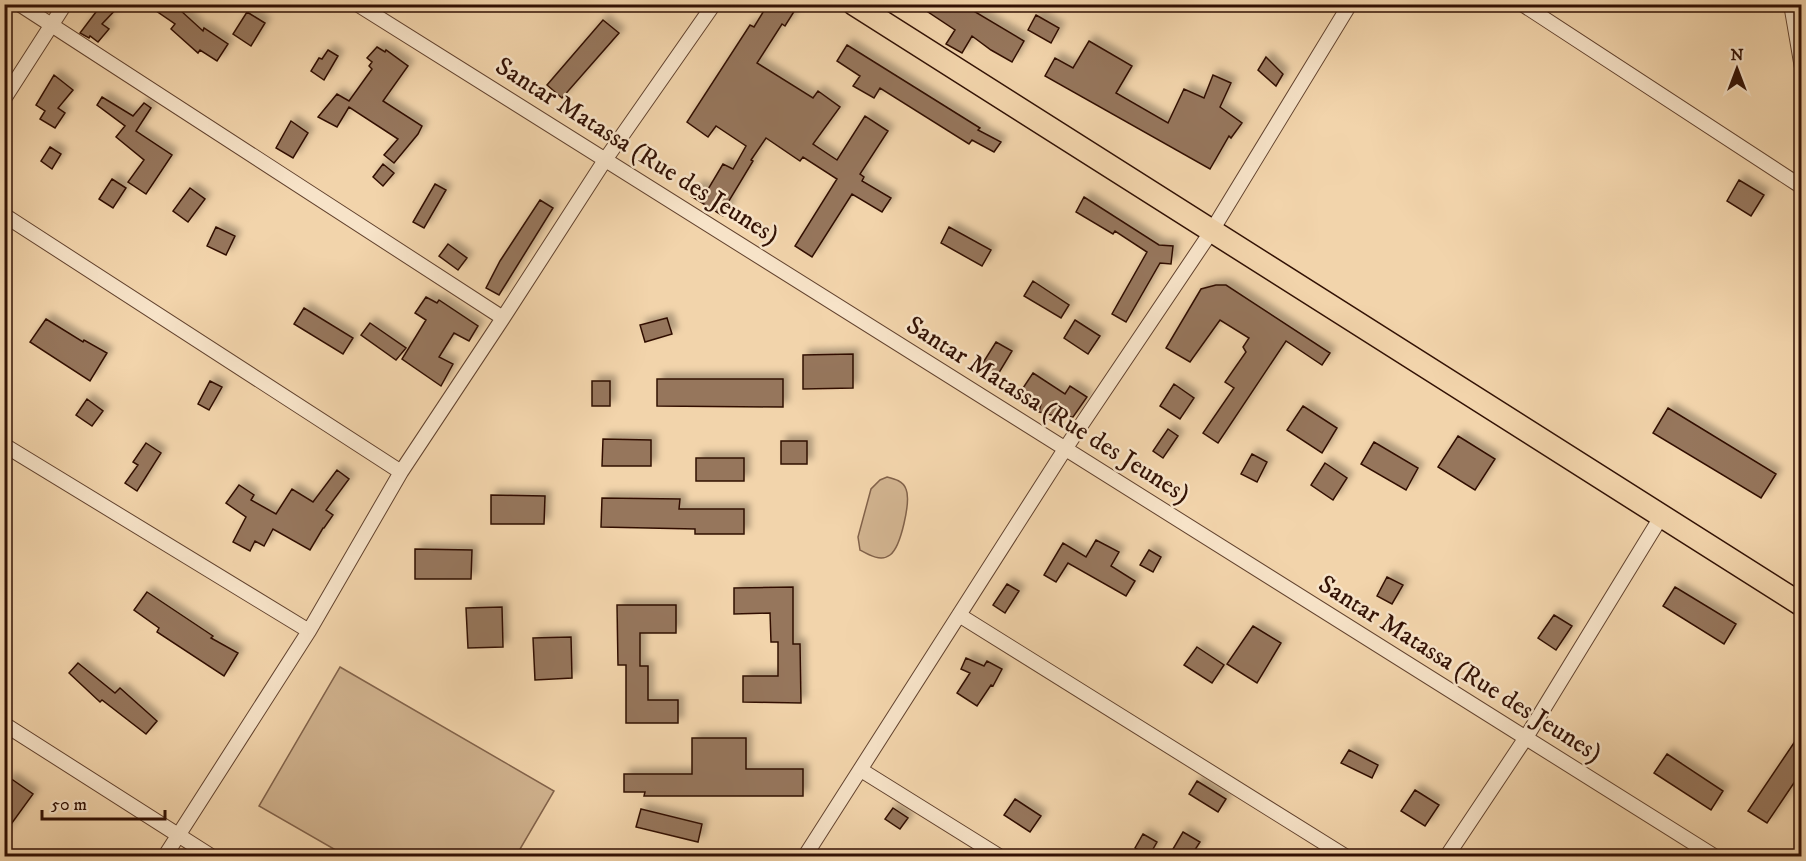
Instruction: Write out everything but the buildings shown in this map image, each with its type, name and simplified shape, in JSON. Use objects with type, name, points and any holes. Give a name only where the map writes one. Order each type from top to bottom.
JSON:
[{"type":"highway","points":[[854,4],[1802,605]]},
{"type":"street","points":[[19,4],[503,318]]},
{"type":"street","points":[[4,99],[65,4]]},
{"type":"street","name":"Santar Matassa (Rue des Jeunes)","points":[[357,4],[1714,856]]},
{"type":"street","points":[[165,856],[309,631],[400,472],[605,160],[714,4]]},
{"type":"street","points":[[805,856],[1065,449],[1211,232],[1350,4]]},
{"type":"street","points":[[1522,4],[1802,187]]},
{"type":"street","points":[[1791,4],[1802,68]]},
{"type":"street","points":[[4,215],[400,472]]},
{"type":"street","points":[[6,450],[309,631]]},
{"type":"street","points":[[1447,856],[1525,739],[1661,517]]},
{"type":"street","points":[[959,615],[1345,856]]},
{"type":"street","points":[[4,724],[212,856]]},
{"type":"street","points":[[861,770],[999,856]]},
{"type":"shaded area","points":[[887,477],[905,486],[907,503],[898,543],[890,555],[879,558],[860,550],[858,537],[871,489]]},
{"type":"shaded area","points":[[340,667],[554,791],[516,856],[346,856],[259,806]]}]
